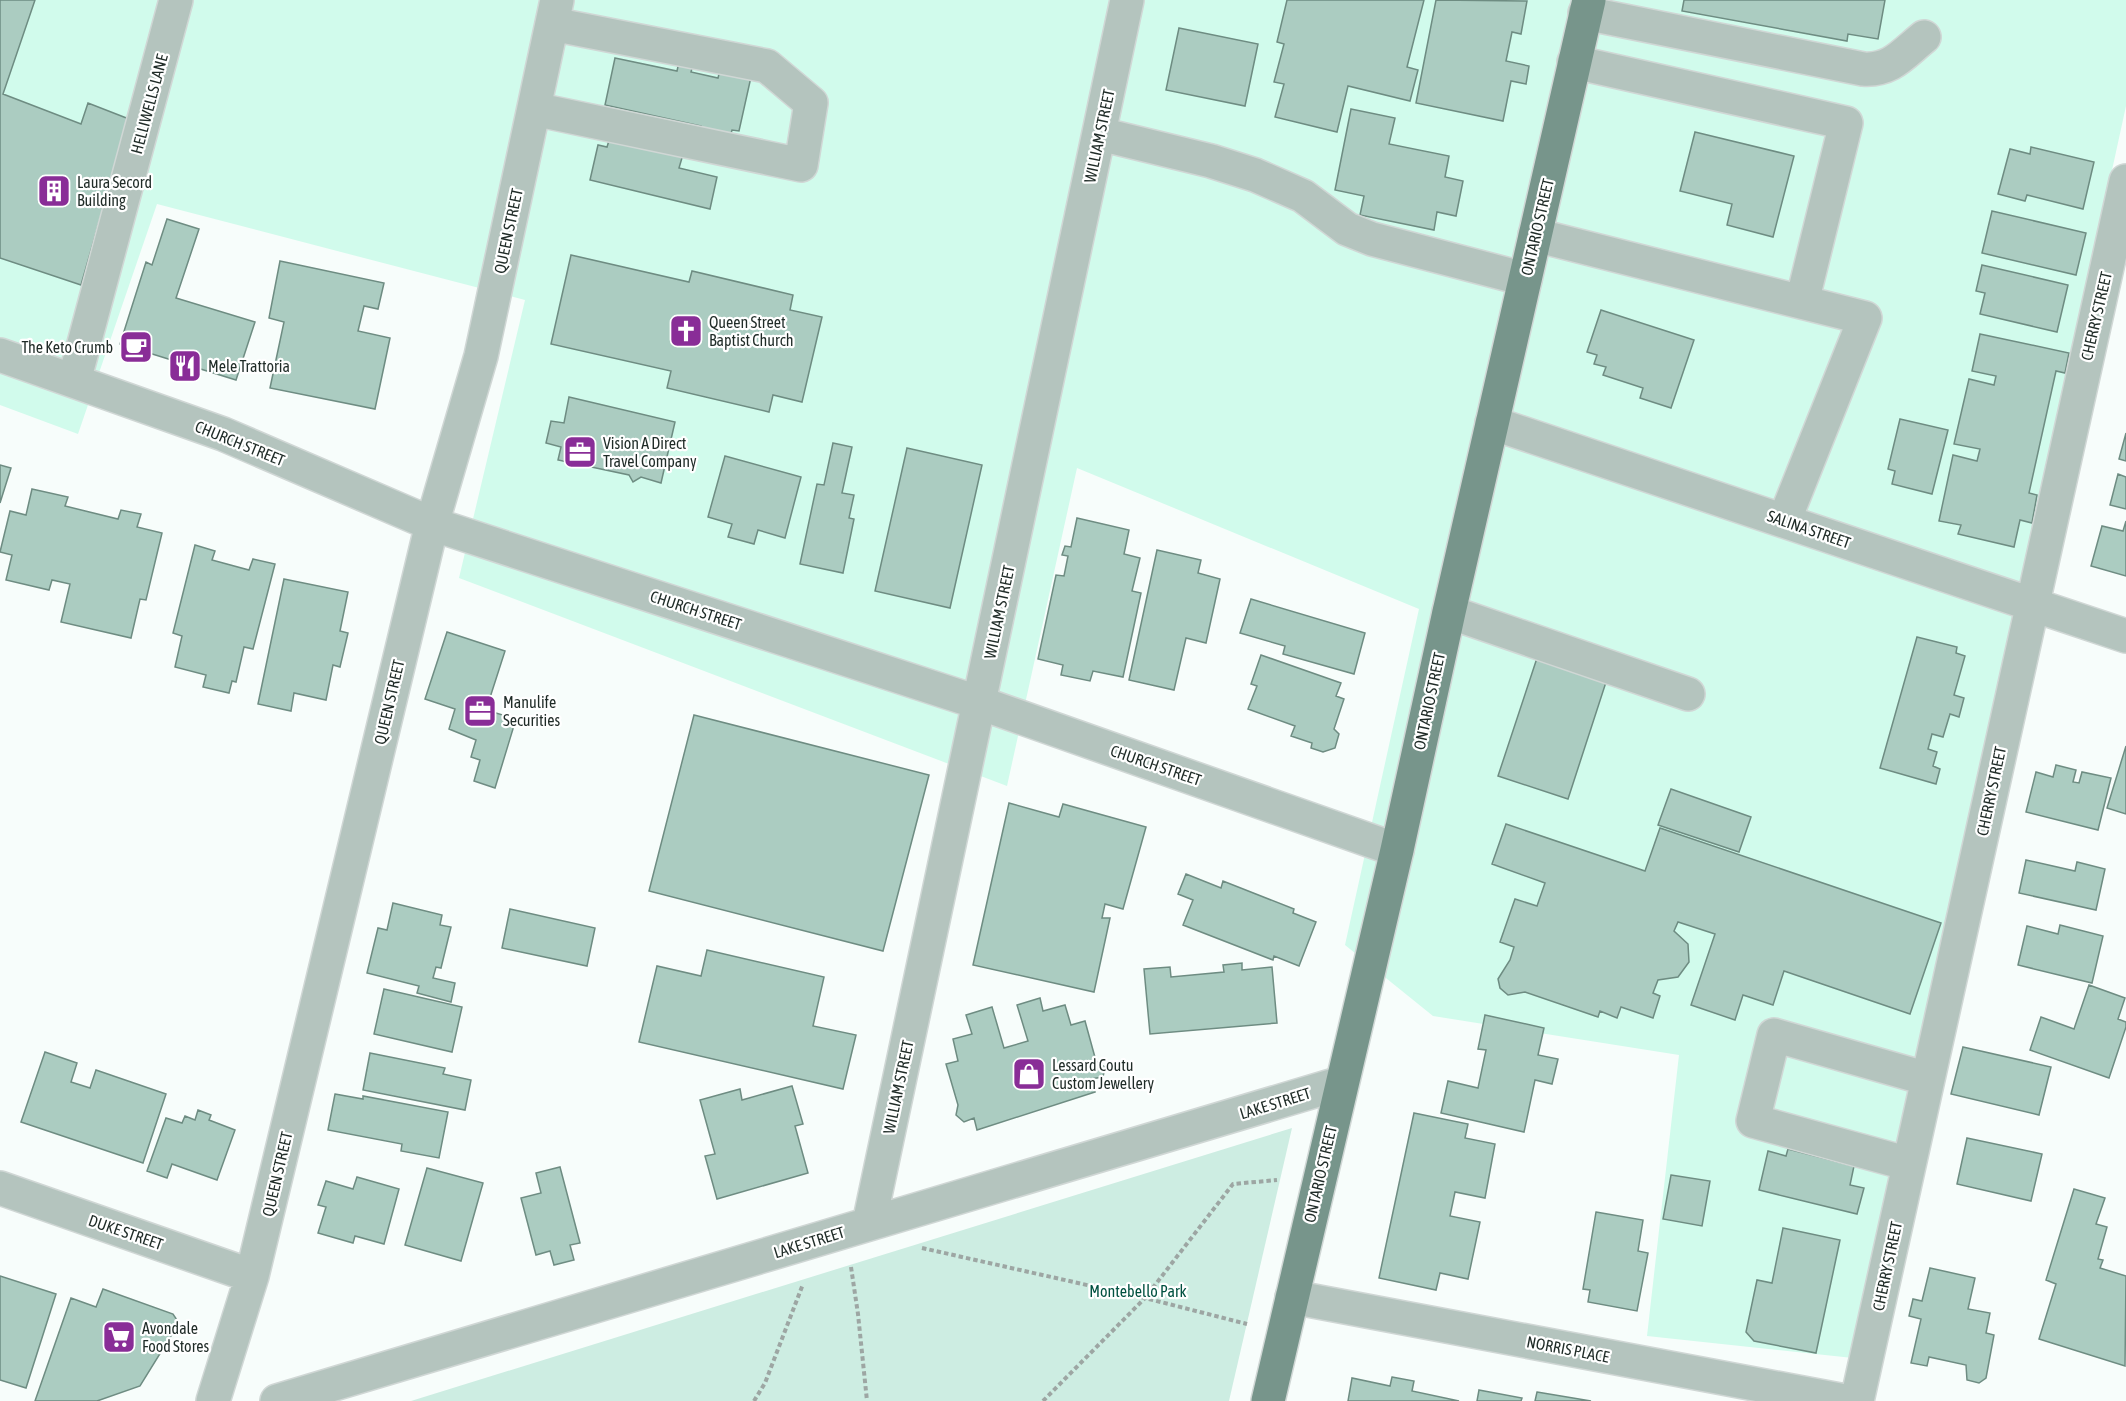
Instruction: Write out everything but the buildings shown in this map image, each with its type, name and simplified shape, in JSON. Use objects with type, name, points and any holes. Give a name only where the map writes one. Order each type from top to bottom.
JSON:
[{"type":"main road","name":"ONTARIO STREET","points":[[1268,1401],[1397,849],[1587,7]]},
{"type":"street","name":"HELLIWELLS LANE","points":[[74,381],[176,0]]},
{"type":"street","name":"WILLIAM STREET","points":[[845,1231],[980,703],[1127,0]]},
{"type":"street","points":[[1587,7],[1873,69],[1894,62],[1924,37]]},
{"type":"street","points":[[534,109],[801,165],[811,103],[767,66],[555,12]]},
{"type":"street","name":"QUEEN STREET","points":[[213,1401],[252,1276],[432,524],[481,357],[555,12]]},
{"type":"street","points":[[1574,62],[1846,123],[1802,302]]},
{"type":"street","points":[[1100,134],[1210,161],[1255,175],[1303,195],[1347,230],[1525,279]]},
{"type":"street","name":"CHERRY STREET","points":[[1857,1401],[2126,181]]},
{"type":"street","points":[[1535,235],[1865,318],[1784,521]]},
{"type":"street","name":"CHURCH STREET","points":[[0,355],[223,434],[432,524],[980,703],[1397,849]]},
{"type":"street","name":"SALINA STREET","points":[[1492,423],[2126,636]]},
{"type":"street","points":[[1449,612],[1688,694]]},
{"type":"street","points":[[1909,1164],[1753,1121],[1774,1035],[1928,1079]]},
{"type":"street","name":"LAKE STREET","points":[[277,1401],[1341,1083]]},
{"type":"street","name":"DUKE STREET","points":[[0,1188],[252,1276]]},
{"type":"street","name":"NORRIS PLACE","points":[[1292,1297],[1845,1401]]},
{"type":"path","points":[[1043,1401],[1145,1298],[1233,1184],[1277,1180]]},
{"type":"path","points":[[754,1401],[845,1231]]},
{"type":"path","points":[[845,1231],[858,1314],[867,1401]]},
{"type":"path","points":[[914,1247],[1145,1298],[1283,1333]]},
{"type":"shaded area","points":[[0,0],[2126,0],[2126,106],[1853,1358],[1647,1336],[1679,1055],[1433,1016],[1345,945],[1419,609],[1077,468],[1007,786],[459,578],[525,300],[157,204],[78,434],[0,405]]},
{"type":"green space","name":"Montebello Park","points":[[1292,1128],[1229,1401],[411,1401]]},
{"type":"place","name":"Laura Secord Building","points":[[54,191]]},
{"type":"place","name":"Queen Street Baptist Church","points":[[686,331]]},
{"type":"place","name":"The Keto Crumb","points":[[136,347]]},
{"type":"place","name":"Mele Trattoria","points":[[185,366]]},
{"type":"place","name":"Vision A Direct Travel Company","points":[[580,452]]},
{"type":"place","name":"Manulife Securities","points":[[480,711]]},
{"type":"place","name":"Lessard Coutu Custom Jewellery","points":[[1029,1074]]},
{"type":"place","name":"Avondale Food Stores","points":[[119,1337]]}]
